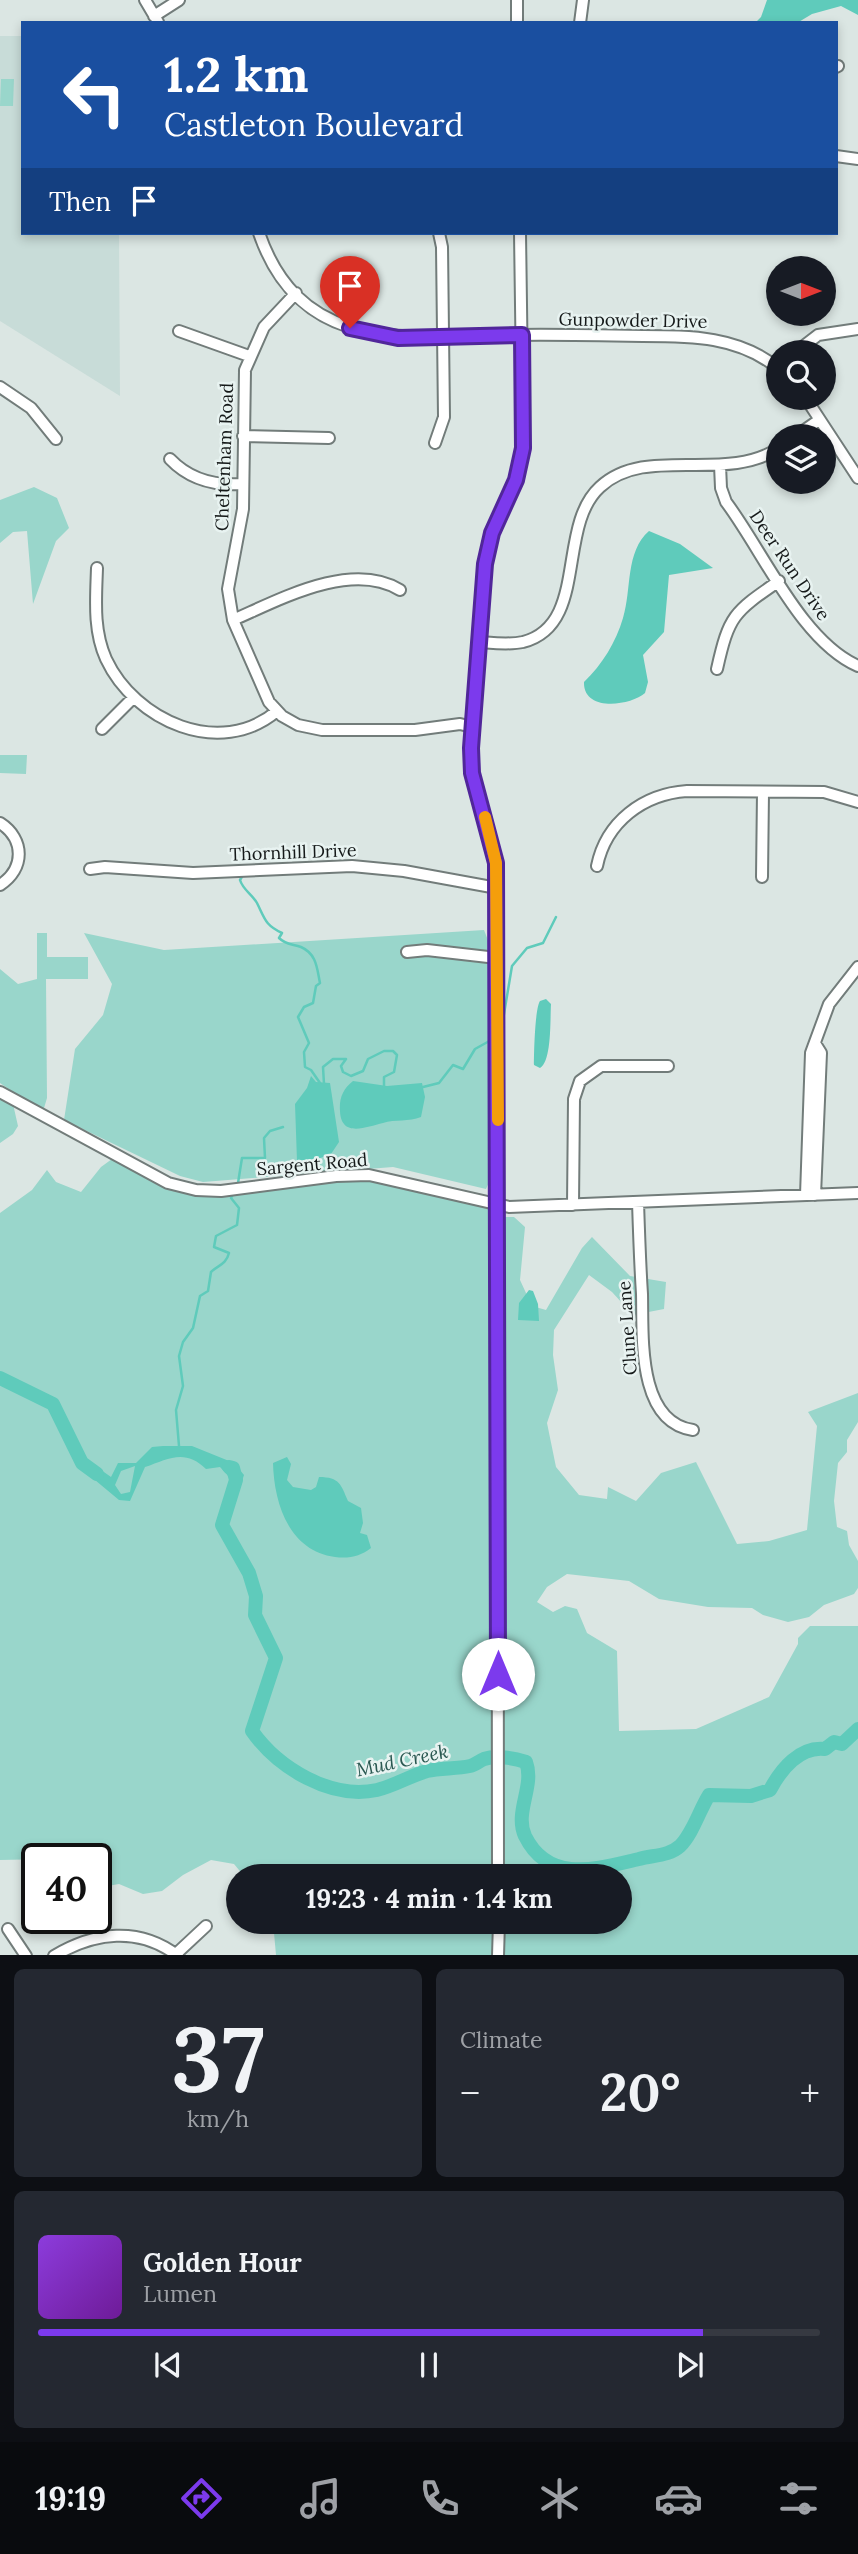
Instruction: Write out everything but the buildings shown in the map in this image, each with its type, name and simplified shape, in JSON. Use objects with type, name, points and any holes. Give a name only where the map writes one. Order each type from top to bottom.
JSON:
[{"type":"street","points":[[145,0],[156,20],[179,0]]},
{"type":"street","points":[[517,0],[517,21]]},
{"type":"street","points":[[580,21],[583,0]]},
{"type":"street","points":[[838,156],[858,159]]},
{"type":"street","name":"Gunpowder Drive","points":[[260,235],[271,261],[296,293],[321,314],[363,333],[391,338],[522,335],[706,338],[744,348],[766,361]]},
{"type":"street","points":[[435,443],[444,417],[442,247],[439,235]]},
{"type":"street","points":[[498,1864],[497,888],[493,842],[472,773],[469,727],[489,543],[519,470],[523,448],[520,235]]},
{"type":"street","name":"Cheltenham Road","points":[[277,711],[264,691],[233,620],[228,589],[242,516],[243,391],[249,356],[264,327],[296,293]]},
{"type":"street","points":[[812,340],[818,335],[858,329]]},
{"type":"street","points":[[179,331],[249,356]]},
{"type":"street","points":[[0,387],[30,408],[56,439]]},
{"type":"street","points":[[812,410],[858,478]]},
{"type":"street","points":[[813,424],[819,420]]},
{"type":"street","points":[[243,436],[329,438]]},
{"type":"street","points":[[480,642],[511,643],[529,640],[554,621],[563,602],[581,514],[588,501],[608,481],[640,468],[747,463],[766,454]]},
{"type":"street","points":[[170,459],[200,480],[243,484]]},
{"type":"street","name":"Deer Run Drive","points":[[720,465],[721,488],[726,502],[779,581],[822,642],[841,658],[858,666]]},
{"type":"street","points":[[97,568],[96,610],[100,641],[114,673],[133,698],[174,724],[211,732],[250,729],[277,711],[298,725],[319,730],[438,729],[460,733],[469,727]]},
{"type":"street","points":[[717,669],[724,636],[736,613],[779,581]]},
{"type":"street","points":[[233,620],[324,583],[378,582],[400,590]]},
{"type":"street","points":[[102,729],[133,698]]},
{"type":"street","points":[[597,866],[600,851],[611,831],[626,815],[653,799],[687,791],[763,792],[831,793],[858,802]]},
{"type":"street","points":[[762,877],[763,792]]},
{"type":"street","points":[[0,823],[13,834],[19,854],[16,869],[0,885]]},
{"type":"street","name":"Thornhill Drive","points":[[90,869],[105,867],[193,873],[352,866],[404,871],[497,888]]},
{"type":"street","points":[[407,952],[427,950],[497,958]]},
{"type":"street","points":[[810,1195],[811,1053],[817,1045],[829,1004],[857,971]]},
{"type":"street","points":[[573,1205],[574,1099],[580,1081],[590,1071],[604,1066],[668,1066]]},
{"type":"street","name":"Sargent Road","points":[[0,1092],[93,1145],[168,1183],[185,1188],[221,1191],[333,1176],[369,1175],[509,1207],[858,1193]]},
{"type":"street","name":"Clune Lane","points":[[638,1202],[648,1379],[666,1417],[677,1425],[694,1430]]},
{"type":"street","points":[[54,1955],[85,1940],[116,1935],[147,1940],[177,1955],[206,1926]]},
{"type":"street","points":[[8,1929],[26,1955]]},
{"type":"street","points":[[498,1955],[499,1934]]},
{"type":"shaded area","points":[[767,0],[858,0],[858,15],[841,6],[812,14],[800,21],[757,21]]},
{"type":"shaded area","points":[[0,36],[21,36],[21,235],[119,235],[120,396],[0,321]]},
{"type":"shaded area","points":[[1,79],[14,79],[13,106],[0,106]]},
{"type":"shaded area","points":[[34,487],[57,498],[69,528],[56,541],[33,604],[27,531],[13,532],[0,543],[0,500]]},
{"type":"shaded area","points":[[649,531],[680,544],[713,568],[669,575],[664,632],[643,655],[648,682],[645,693],[619,703],[599,702],[586,692],[584,682],[602,661],[616,636],[626,607],[636,549]]},
{"type":"shaded area","points":[[0,755],[27,755],[26,774],[0,773]]},
{"type":"shaded area","points":[[484,930],[491,948],[491,1178],[486,1189],[393,1167],[203,1182],[180,1176],[64,1120],[75,1049],[103,1015],[112,984],[84,933],[164,950]]},
{"type":"shaded area","points":[[37,933],[47,933],[47,957],[88,957],[88,979],[46,979],[47,1098],[44,1108],[38,1109],[0,1083],[0,969],[18,984],[37,979]]},
{"type":"shaded area","points":[[546,999],[551,1004],[550,1039],[547,1057],[540,1068],[534,1065],[536,1021],[538,1005]]},
{"type":"shaded area","points":[[311,1076],[316,1082],[330,1083],[339,1142],[331,1154],[301,1165],[297,1161],[295,1104],[307,1088]]},
{"type":"shaded area","points":[[353,1081],[387,1086],[422,1083],[425,1097],[421,1117],[350,1128],[341,1119],[340,1106],[342,1094]]},
{"type":"shaded area","points":[[0,1096],[13,1104],[18,1126],[13,1134],[0,1143]]},
{"type":"shaded area","points":[[112,1159],[169,1187],[203,1196],[328,1181],[382,1179],[489,1206],[493,1215],[493,1864],[234,1864],[211,1860],[183,1875],[162,1891],[143,1894],[119,1884],[112,1885],[112,1843],[21,1843],[21,1860],[0,1860],[0,1213],[32,1190],[47,1170],[56,1182],[81,1192],[101,1167]]},
{"type":"shaded area","points":[[504,1217],[514,1217],[525,1227],[520,1280],[532,1306],[546,1310],[582,1248],[592,1237],[630,1276],[666,1282],[664,1309],[633,1315],[612,1292],[589,1275],[554,1330],[553,1355],[558,1390],[547,1423],[556,1467],[579,1495],[607,1499],[608,1487],[636,1501],[661,1473],[696,1462],[737,1544],[769,1541],[807,1530],[817,1426],[808,1412],[858,1393],[858,1422],[847,1440],[847,1452],[838,1463],[834,1501],[837,1527],[847,1531],[849,1545],[858,1561],[858,1588],[854,1594],[824,1605],[809,1617],[788,1622],[763,1615],[752,1608],[708,1607],[659,1599],[629,1581],[567,1574],[547,1587],[537,1602],[553,1612],[565,1606],[577,1609],[587,1633],[617,1651],[619,1731],[696,1729],[769,1697],[798,1644],[798,1638],[810,1626],[858,1626],[858,1955],[503,1955],[503,1934],[632,1934],[632,1864],[503,1864]]},
{"type":"shaded area","points":[[529,1290],[533,1291],[538,1304],[539,1321],[518,1320],[519,1303]]},
{"type":"shaded area","points":[[192,1446],[234,1463],[244,1475],[242,1481],[230,1478],[220,1467],[206,1469],[191,1459],[176,1457],[145,1467],[130,1501],[119,1500],[77,1465],[87,1460],[111,1477],[118,1463],[136,1463],[152,1447]],"holes":[[[135,1466],[130,1492],[121,1494],[115,1485],[121,1471]]]},
{"type":"shaded area","points":[[287,1457],[291,1464],[287,1480],[293,1487],[311,1490],[316,1487],[319,1477],[331,1478],[339,1483],[348,1501],[361,1508],[363,1523],[360,1533],[367,1535],[371,1548],[354,1556],[335,1557],[319,1553],[295,1535],[281,1509],[274,1478],[273,1463]]},
{"type":"shaded area","points":[[274,1934],[493,1934],[492,1955],[276,1955]]},
{"type":"waterway","points":[[243,875],[241,883],[269,924],[282,933],[279,938],[306,950],[315,962],[320,983],[316,986],[313,1003],[304,1007],[298,1017],[309,1043],[304,1052],[305,1067],[311,1070],[320,1083]]},
{"type":"waterway","points":[[503,1020],[512,966],[527,948],[543,943],[556,917]]},
{"type":"waterway","points":[[423,1087],[439,1083],[453,1065],[463,1069],[475,1049],[493,1039]]},
{"type":"waterway","points":[[324,1084],[323,1067],[333,1059],[346,1059],[341,1066],[343,1072],[351,1076],[363,1071],[368,1059],[384,1051],[393,1051],[397,1055],[394,1072],[384,1077],[384,1086]]},
{"type":"waterway","points":[[238,1183],[242,1158],[265,1158],[264,1138],[270,1131],[283,1127]]},
{"type":"waterway","points":[[179,1446],[176,1410],[183,1386],[179,1356],[183,1342],[193,1328],[200,1296],[208,1291],[211,1272],[228,1257],[229,1253],[214,1247],[216,1236],[237,1225],[239,1208],[231,1198],[233,1194]]},
{"type":"waterway","name":"Mud Creek","points":[[0,1378],[53,1404],[82,1463],[97,1474]]},
{"type":"waterway","name":"Mud Creek","points":[[229,1467],[233,1468],[236,1480],[222,1525],[249,1573],[256,1596],[255,1615],[276,1658],[252,1731],[276,1757],[307,1778],[342,1790],[359,1792],[390,1786],[427,1771],[470,1766],[489,1758],[526,1762],[528,1780],[522,1818],[525,1836],[547,1862],[561,1867],[592,1869],[671,1852],[689,1835],[709,1795],[751,1796],[770,1790],[792,1760],[807,1751],[825,1749],[834,1742],[842,1744],[858,1729]]},
{"type":"slow traffic","points":[[485,817],[496,863],[498,1120]]},
{"type":"route","points":[[350,328],[377,336],[398,338],[522,335],[523,448],[516,480],[492,533],[485,564],[471,748],[472,773],[490,830],[496,863],[499,1068],[498,1674]]}]
